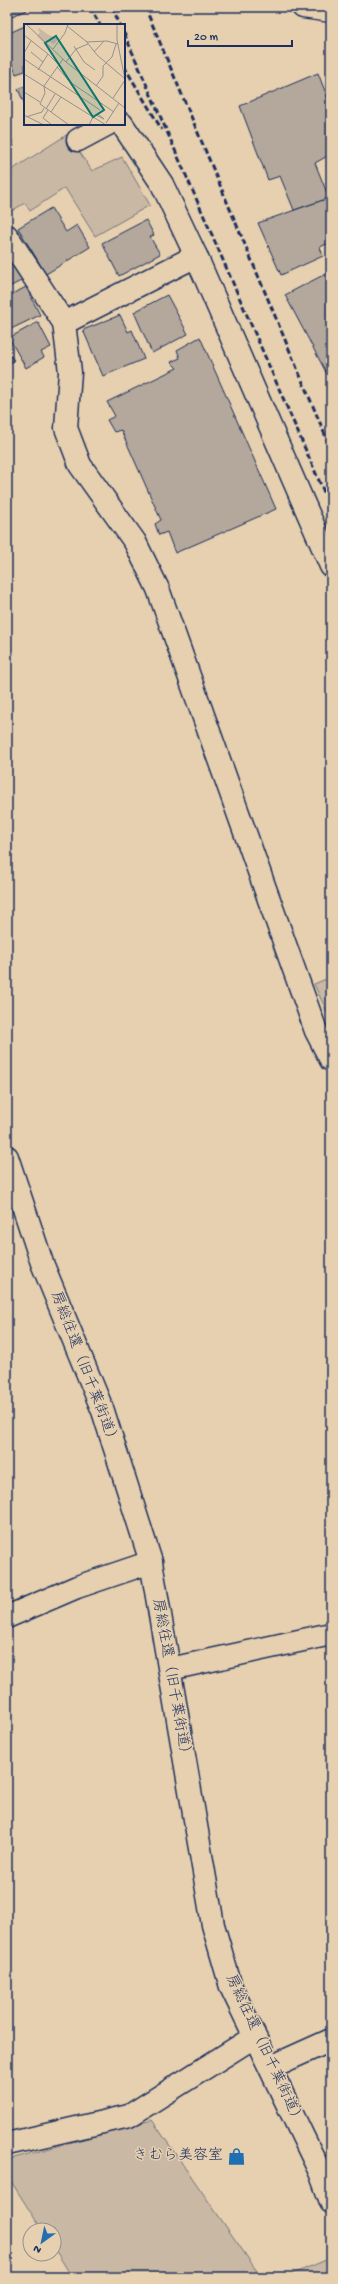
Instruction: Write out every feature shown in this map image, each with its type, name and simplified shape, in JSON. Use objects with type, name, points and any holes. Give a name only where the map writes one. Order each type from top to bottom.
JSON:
[{"type":"street","points":[[303,7],[331,11]]},
{"type":"street","points":[[78,140],[106,125]]},
{"type":"street","points":[[123,125],[162,184],[196,256],[331,566]]},
{"type":"street","points":[[7,236],[64,323],[70,372],[66,428],[80,465],[135,542],[158,589],[316,1031],[331,1060]]},
{"type":"street","points":[[64,323],[196,256]]},
{"type":"street","name":"房総往還（旧千葉街道）","points":[[7,1157],[42,1263],[103,1411],[151,1562],[213,1925],[231,1987],[254,2037],[271,2067],[320,2172],[331,2202]]},
{"type":"street","points":[[7,1617],[78,1587],[151,1562]]},
{"type":"street","points":[[170,1669],[331,1634]]},
{"type":"street","points":[[7,2144],[129,2116],[254,2037]]},
{"type":"street","points":[[271,2067],[331,2040]]},
{"type":"shaded area","points":[[68,134],[92,171],[122,157],[150,205],[95,236],[65,188],[30,211],[25,203],[13,210],[7,200],[7,173]]},
{"type":"shaded area","points":[[331,977],[331,1021],[314,984]]},
{"type":"shaded area","points":[[152,2120],[261,2277],[72,2277],[62,2261],[62,2222],[37,2222],[7,2175],[7,2160]]},
{"type":"shaded area","points":[[331,2258],[331,2277],[285,2277]]},
{"type":"building","points":[[7,7],[25,7],[27,10],[7,18]]},
{"type":"building","points":[[24,26],[24,71],[16,74],[7,52],[7,34]]},
{"type":"building","points":[[318,73],[331,107],[331,154],[315,163],[329,198],[294,210],[280,176],[268,180],[240,106]]},
{"type":"building","points":[[24,86],[24,103],[18,89]]},
{"type":"building","points":[[7,127],[14,146],[7,148]]},
{"type":"building","points":[[331,198],[331,242],[320,247],[323,256],[281,275],[258,223]]},
{"type":"building","points":[[51,208],[66,232],[77,225],[90,247],[46,274],[18,228]]},
{"type":"building","points":[[146,220],[154,235],[150,237],[160,254],[119,276],[102,243]]},
{"type":"building","points":[[14,262],[23,280],[7,288],[7,265]]},
{"type":"building","points":[[331,271],[331,375],[328,376],[285,295]]},
{"type":"building","points":[[26,287],[40,315],[11,329],[7,322],[7,297]]},
{"type":"building","points":[[167,295],[188,334],[152,353],[134,312]]},
{"type":"building","points":[[120,315],[128,332],[132,330],[144,359],[103,376],[83,330]]},
{"type":"building","points":[[38,322],[51,347],[41,352],[44,357],[26,368],[9,338]]},
{"type":"building","points":[[200,337],[276,509],[175,553],[167,532],[159,535],[155,524],[161,520],[121,430],[114,432],[107,420],[115,416],[107,402],[177,368],[171,362],[180,358],[177,350]]},
{"type":"building","points":[[7,352],[14,360],[7,366]]},
{"type":"railway","points":[[90,7],[99,24]]},
{"type":"railway","points":[[112,7],[120,24]]},
{"type":"railway","points":[[145,7],[331,449]]},
{"type":"railway","points":[[125,35],[331,508]]},
{"type":"railway","points":[[125,68],[162,130]]},
{"type":"place","name":"きむら美容室","points":[[236,2156]]}]
